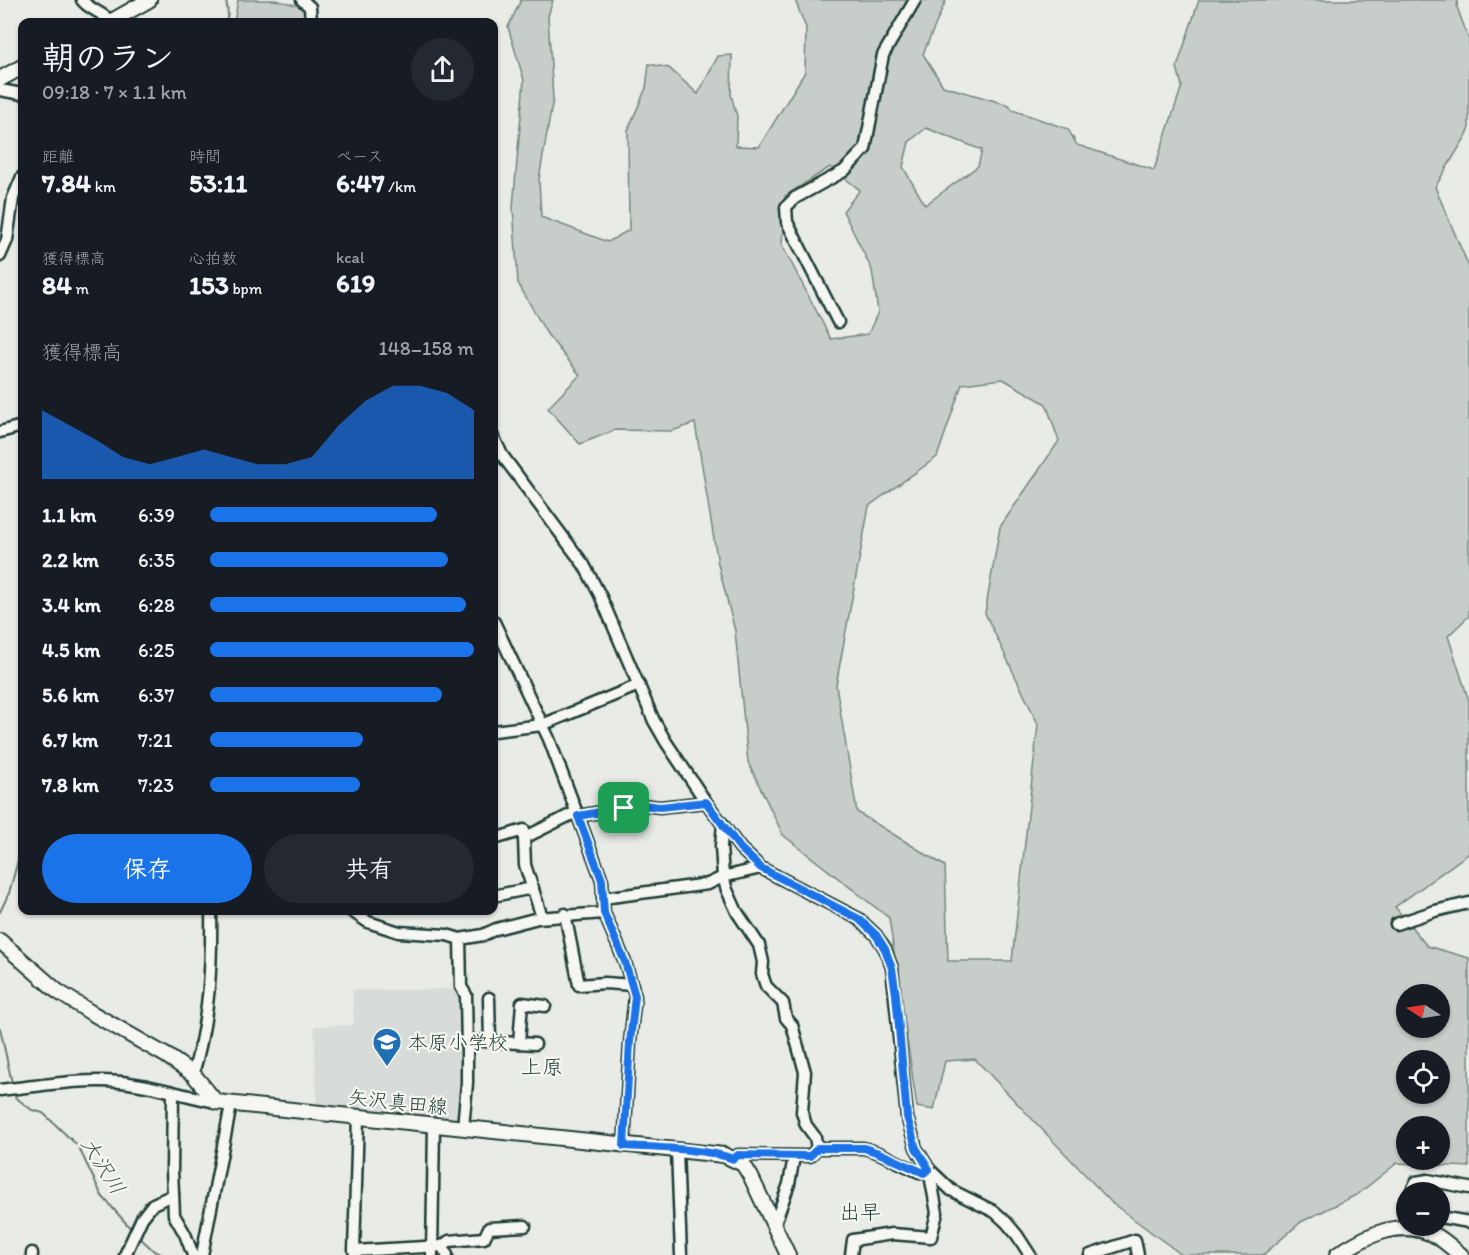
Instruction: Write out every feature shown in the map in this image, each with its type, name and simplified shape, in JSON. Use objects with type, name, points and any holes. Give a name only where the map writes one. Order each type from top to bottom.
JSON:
[{"type":"main road","points":[[118,18],[149,0]]},
{"type":"main road","points":[[0,79],[18,69]]},
{"type":"main road","points":[[0,941],[57,991],[167,1056],[193,1074],[216,1102]]},
{"type":"main road","name":"矢沢真田線","points":[[216,1102],[724,1155],[734,1159]]},
{"type":"main road","points":[[734,1159],[743,1164],[751,1176],[788,1255]]},
{"type":"main road","points":[[1337,1255],[1356,1242],[1384,1230],[1396,1228]]},
{"type":"main road","points":[[1435,1236],[1461,1255]]},
{"type":"street","points":[[82,0],[86,6],[100,12],[107,18]]},
{"type":"street","points":[[302,0],[308,3],[312,11]]},
{"type":"street","points":[[838,322],[787,222],[786,207],[795,198],[844,171],[865,149],[883,55],[915,0]]},
{"type":"street","points":[[0,90],[18,93]]},
{"type":"street","points":[[0,256],[7,240],[13,198],[18,186]]},
{"type":"street","points":[[0,432],[18,427]]},
{"type":"street","points":[[498,448],[584,565],[600,595],[654,721],[706,802],[740,848],[761,868],[859,919],[876,935],[885,949],[892,968],[907,1117],[916,1148],[929,1169],[951,1190],[1000,1217],[1017,1234],[1030,1255]]},
{"type":"street","points":[[498,630],[542,724],[602,880],[604,913],[635,996],[624,1146]]},
{"type":"street","points":[[498,730],[542,724],[639,685]]},
{"type":"street","points":[[524,838],[577,814],[624,808],[634,804],[660,807],[706,802]]},
{"type":"street","points":[[723,824],[720,836],[723,877],[737,912],[759,945],[764,981],[783,1003],[786,1018],[792,1025],[805,1072],[802,1112],[818,1148]]},
{"type":"street","points":[[498,838],[524,830],[525,865],[542,917]]},
{"type":"street","points":[[603,898],[708,884],[723,877],[761,868]]},
{"type":"street","points":[[498,895],[533,888]]},
{"type":"street","points":[[1396,924],[1469,903]]},
{"type":"street","points":[[358,915],[368,922],[399,932],[447,935],[460,939],[483,935],[496,929],[542,917],[604,913]]},
{"type":"street","points":[[566,914],[579,985],[605,983],[632,985]]},
{"type":"street","points":[[193,1074],[199,1052],[211,976],[211,915]]},
{"type":"street","points":[[460,939],[461,987],[466,995],[467,1083],[463,1128]]},
{"type":"street","points":[[489,998],[490,1041]]},
{"type":"street","points":[[519,1043],[522,1003],[545,1006]]},
{"type":"street","points":[[466,1040],[535,1044]]},
{"type":"street","points":[[0,1090],[56,1084],[118,1082],[147,1086],[216,1102]]},
{"type":"street","points":[[173,1093],[174,1215],[193,1255]]},
{"type":"street","points":[[202,1255],[231,1105]]},
{"type":"street","points":[[358,1117],[354,1251],[438,1250],[449,1241],[484,1238],[489,1228],[525,1226]]},
{"type":"street","points":[[434,1126],[432,1155],[438,1250]]},
{"type":"street","points":[[734,1159],[738,1155],[810,1156],[818,1148],[864,1148],[919,1172],[924,1173],[929,1169]]},
{"type":"street","points":[[677,1150],[681,1255]]},
{"type":"street","points":[[774,1226],[789,1184],[794,1157]]},
{"type":"street","points":[[851,1255],[853,1240],[892,1234],[931,1237],[937,1213],[929,1169]]},
{"type":"street","points":[[1416,1182],[1428,1180],[1438,1182]]},
{"type":"street","points":[[1450,1184],[1469,1188]]},
{"type":"street","points":[[125,1255],[142,1218],[153,1204],[173,1195]]},
{"type":"street","points":[[1450,1219],[1469,1222]]},
{"type":"street","points":[[1090,1255],[1135,1240],[1138,1255]]},
{"type":"shaded area","points":[[238,0],[275,0],[304,7],[306,18],[235,18]]},
{"type":"shaded area","points":[[521,0],[553,0],[548,16],[553,99],[539,179],[541,217],[608,242],[629,230],[628,130],[646,88],[649,64],[669,68],[698,94],[718,56],[732,55],[731,95],[737,116],[736,146],[759,147],[805,72],[806,28],[795,0],[946,0],[923,54],[943,86],[1009,105],[1013,110],[1068,129],[1077,145],[1154,170],[1182,86],[1177,67],[1199,0],[1458,0],[1457,7],[1469,40],[1469,131],[1435,187],[1469,267],[1469,616],[1448,636],[1469,701],[1469,853],[1395,907],[1427,946],[1469,958],[1469,1167],[1450,1166],[1450,1116],[1396,1116],[1396,1164],[1358,1194],[1301,1222],[1263,1255],[1182,1255],[1112,1203],[975,1059],[945,1061],[934,1110],[917,1107],[889,918],[783,835],[748,762],[735,631],[718,564],[695,423],[672,431],[615,430],[580,444],[548,408],[580,375],[547,334],[518,283],[513,207],[524,80],[508,27]],"holes":[[[926,128],[982,150],[978,166],[925,205],[903,167],[909,142]],[[830,167],[860,190],[843,211],[872,270],[878,312],[868,334],[831,339],[782,245],[785,196]],[[1003,379],[1046,404],[1059,441],[1000,527],[985,613],[1038,724],[1012,961],[948,961],[945,866],[857,812],[836,685],[869,506],[937,457],[962,384]]]},
{"type":"shaded area","name":"本原小学校","points":[[459,989],[459,1121],[317,1109],[314,1026],[354,1025],[352,990]]},
{"type":"waterway","name":"大沢川","points":[[226,0],[227,18]]},
{"type":"waterway","name":"大沢川","points":[[0,912],[9,893],[18,860]]},
{"type":"waterway","name":"大沢川","points":[[0,1028],[12,1083]]},
{"type":"waterway","name":"大沢川","points":[[15,1097],[32,1110],[43,1113],[78,1146],[102,1196],[133,1231]]},
{"type":"waterway","name":"大沢川","points":[[137,1235],[154,1251],[163,1255]]},
{"type":"place","name":"本原小学校","points":[[387,1068]]},
{"type":"district","name":"上原","points":[[542,1067]]},
{"type":"district","name":"出早","points":[[860,1212]]},
{"type":"route","points":[[706,802],[740,848],[761,868],[859,919],[876,935],[885,949],[892,968],[911,1137],[929,1169],[924,1173],[919,1172],[864,1148],[818,1148],[810,1156],[738,1155],[734,1159],[724,1155],[624,1146],[635,996],[625,962],[604,913],[602,880],[578,816],[624,808],[634,804],[660,807],[706,802]]}]
